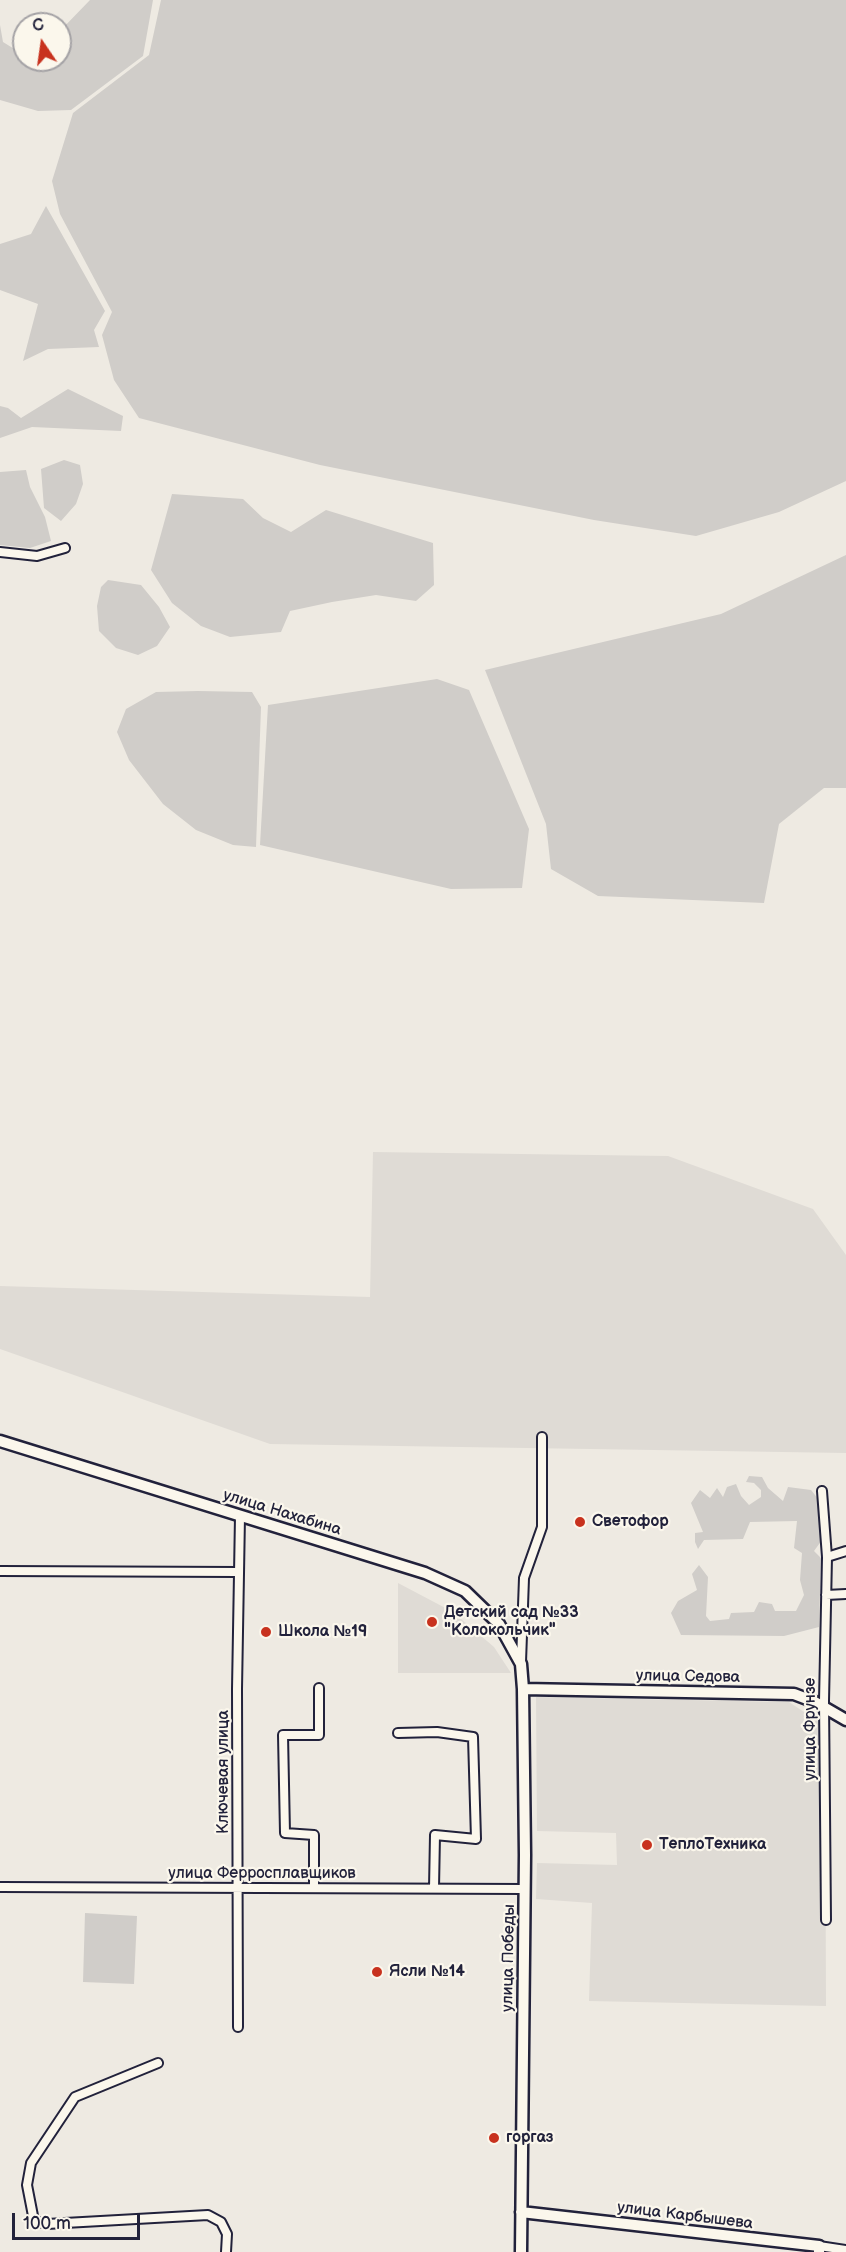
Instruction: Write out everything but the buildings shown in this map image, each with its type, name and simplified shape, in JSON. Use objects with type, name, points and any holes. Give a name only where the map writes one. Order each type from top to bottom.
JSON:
[{"type":"main road","name":"улица Нахабина","points":[[0,1441],[447,1581],[465,1592],[487,1611],[508,1638],[521,1664]]},
{"type":"main road","name":"улица Победы","points":[[521,1664],[525,1889],[521,2252]]},
{"type":"main road","name":"улица Седова","points":[[523,1689],[794,1694],[815,1702],[824,1709],[846,1719]]},
{"type":"main road","name":"улица Карбышева","points":[[521,2212],[819,2249]]},
{"type":"street","points":[[0,552],[38,556],[65,548]]},
{"type":"street","points":[[521,1664],[524,1578],[542,1527],[542,1437]]},
{"type":"street","name":"улица Фрунзе","points":[[822,1491],[827,1557],[824,1709],[826,1920]]},
{"type":"street","name":"Ключевая улица","points":[[238,2027],[240,1516]]},
{"type":"street","points":[[827,1557],[846,1551]]},
{"type":"street","points":[[0,1571],[238,1572]]},
{"type":"street","points":[[826,1595],[846,1594]]},
{"type":"street","points":[[314,1888],[314,1835],[285,1833],[283,1735],[319,1735],[319,1688]]},
{"type":"street","points":[[398,1733],[437,1732],[473,1737],[476,1839],[435,1835],[434,1888]]},
{"type":"street","name":"улица Ферросплавщиков","points":[[0,1887],[525,1889]]},
{"type":"street","points":[[158,2063],[75,2097],[31,2163],[27,2186],[34,2221],[47,2224],[208,2215],[220,2222],[227,2234],[226,2252]]},
{"type":"street","name":"улица Карбышева","points":[[819,2249],[846,2250]]},
{"type":"shaded area","points":[[90,0],[153,0],[143,56],[71,110],[38,111],[0,100],[0,25],[3,42],[12,48],[12,72],[72,72],[72,19]]},
{"type":"shaded area","points":[[161,0],[846,0],[846,481],[779,512],[696,536],[594,520],[320,465],[139,418],[114,380],[102,335],[112,312],[60,214],[52,181],[73,113],[149,55]]},
{"type":"shaded area","points":[[46,206],[105,311],[94,330],[99,347],[48,349],[23,361],[38,304],[0,290],[0,244],[31,234]]},
{"type":"shaded area","points":[[68,389],[123,416],[121,431],[32,427],[0,438],[0,406],[8,408],[21,418]]},
{"type":"shaded area","points":[[64,460],[80,465],[83,484],[76,504],[61,521],[44,508],[41,469]]},
{"type":"shaded area","points":[[26,470],[30,487],[45,517],[51,541],[30,548],[0,545],[0,472]]},
{"type":"shaded area","points":[[172,494],[243,499],[263,518],[291,532],[326,510],[433,543],[434,585],[416,601],[376,595],[332,602],[290,611],[281,632],[230,637],[201,626],[172,603],[151,570]]},
{"type":"shaded area","points":[[846,555],[846,788],[824,788],[779,824],[764,903],[598,896],[551,869],[546,824],[485,670],[721,614]]},
{"type":"shaded area","points":[[108,580],[141,585],[159,607],[170,627],[157,646],[138,655],[116,648],[99,631],[97,606],[101,587]]},
{"type":"shaded area","points":[[437,679],[469,690],[529,829],[522,888],[451,889],[260,845],[268,705]]},
{"type":"shaded area","points":[[156,692],[252,692],[261,707],[256,847],[233,845],[196,830],[163,804],[129,760],[117,732],[126,709]]},
{"type":"shaded area","points":[[373,1152],[668,1156],[813,1209],[846,1255],[846,1453],[270,1444],[0,1349],[0,1286],[370,1297]]},
{"type":"shaded area","points":[[749,1476],[762,1477],[768,1488],[783,1501],[788,1487],[811,1490],[819,1500],[822,1540],[814,1551],[821,1558],[819,1627],[784,1636],[681,1635],[671,1613],[678,1601],[697,1590],[692,1574],[699,1565],[708,1577],[706,1616],[710,1621],[729,1619],[731,1613],[754,1612],[759,1602],[772,1604],[775,1611],[796,1611],[804,1595],[800,1580],[802,1553],[794,1548],[797,1521],[750,1522],[743,1539],[704,1540],[698,1549],[695,1533],[703,1532],[691,1503],[700,1490],[710,1498],[717,1488],[723,1497],[727,1487],[736,1484],[741,1496],[749,1505],[761,1497],[761,1490],[754,1483],[746,1482]]},
{"type":"shaded area","name":"Детский сад №33 \"Колокольчик\"","points":[[398,1583],[453,1612],[494,1647],[511,1673],[398,1673]]},
{"type":"shaded area","points":[[536,1697],[789,1702],[825,1726],[826,2006],[589,2001],[592,1903],[536,1899],[537,1863],[617,1865],[616,1833],[537,1831]]},
{"type":"shaded area","points":[[85,1913],[137,1916],[134,1984],[83,1982]]},
{"type":"place","name":"Светофор","points":[[580,1522]]},
{"type":"place","name":"Детский сад №33 \"Колокольчик\"","points":[[432,1622]]},
{"type":"place","name":"Школа №19","points":[[266,1632]]},
{"type":"place","name":"ТеплоТехника","points":[[647,1845]]},
{"type":"place","name":"Ясли №14","points":[[377,1972]]},
{"type":"place","name":"горгаз","points":[[494,2138]]}]
